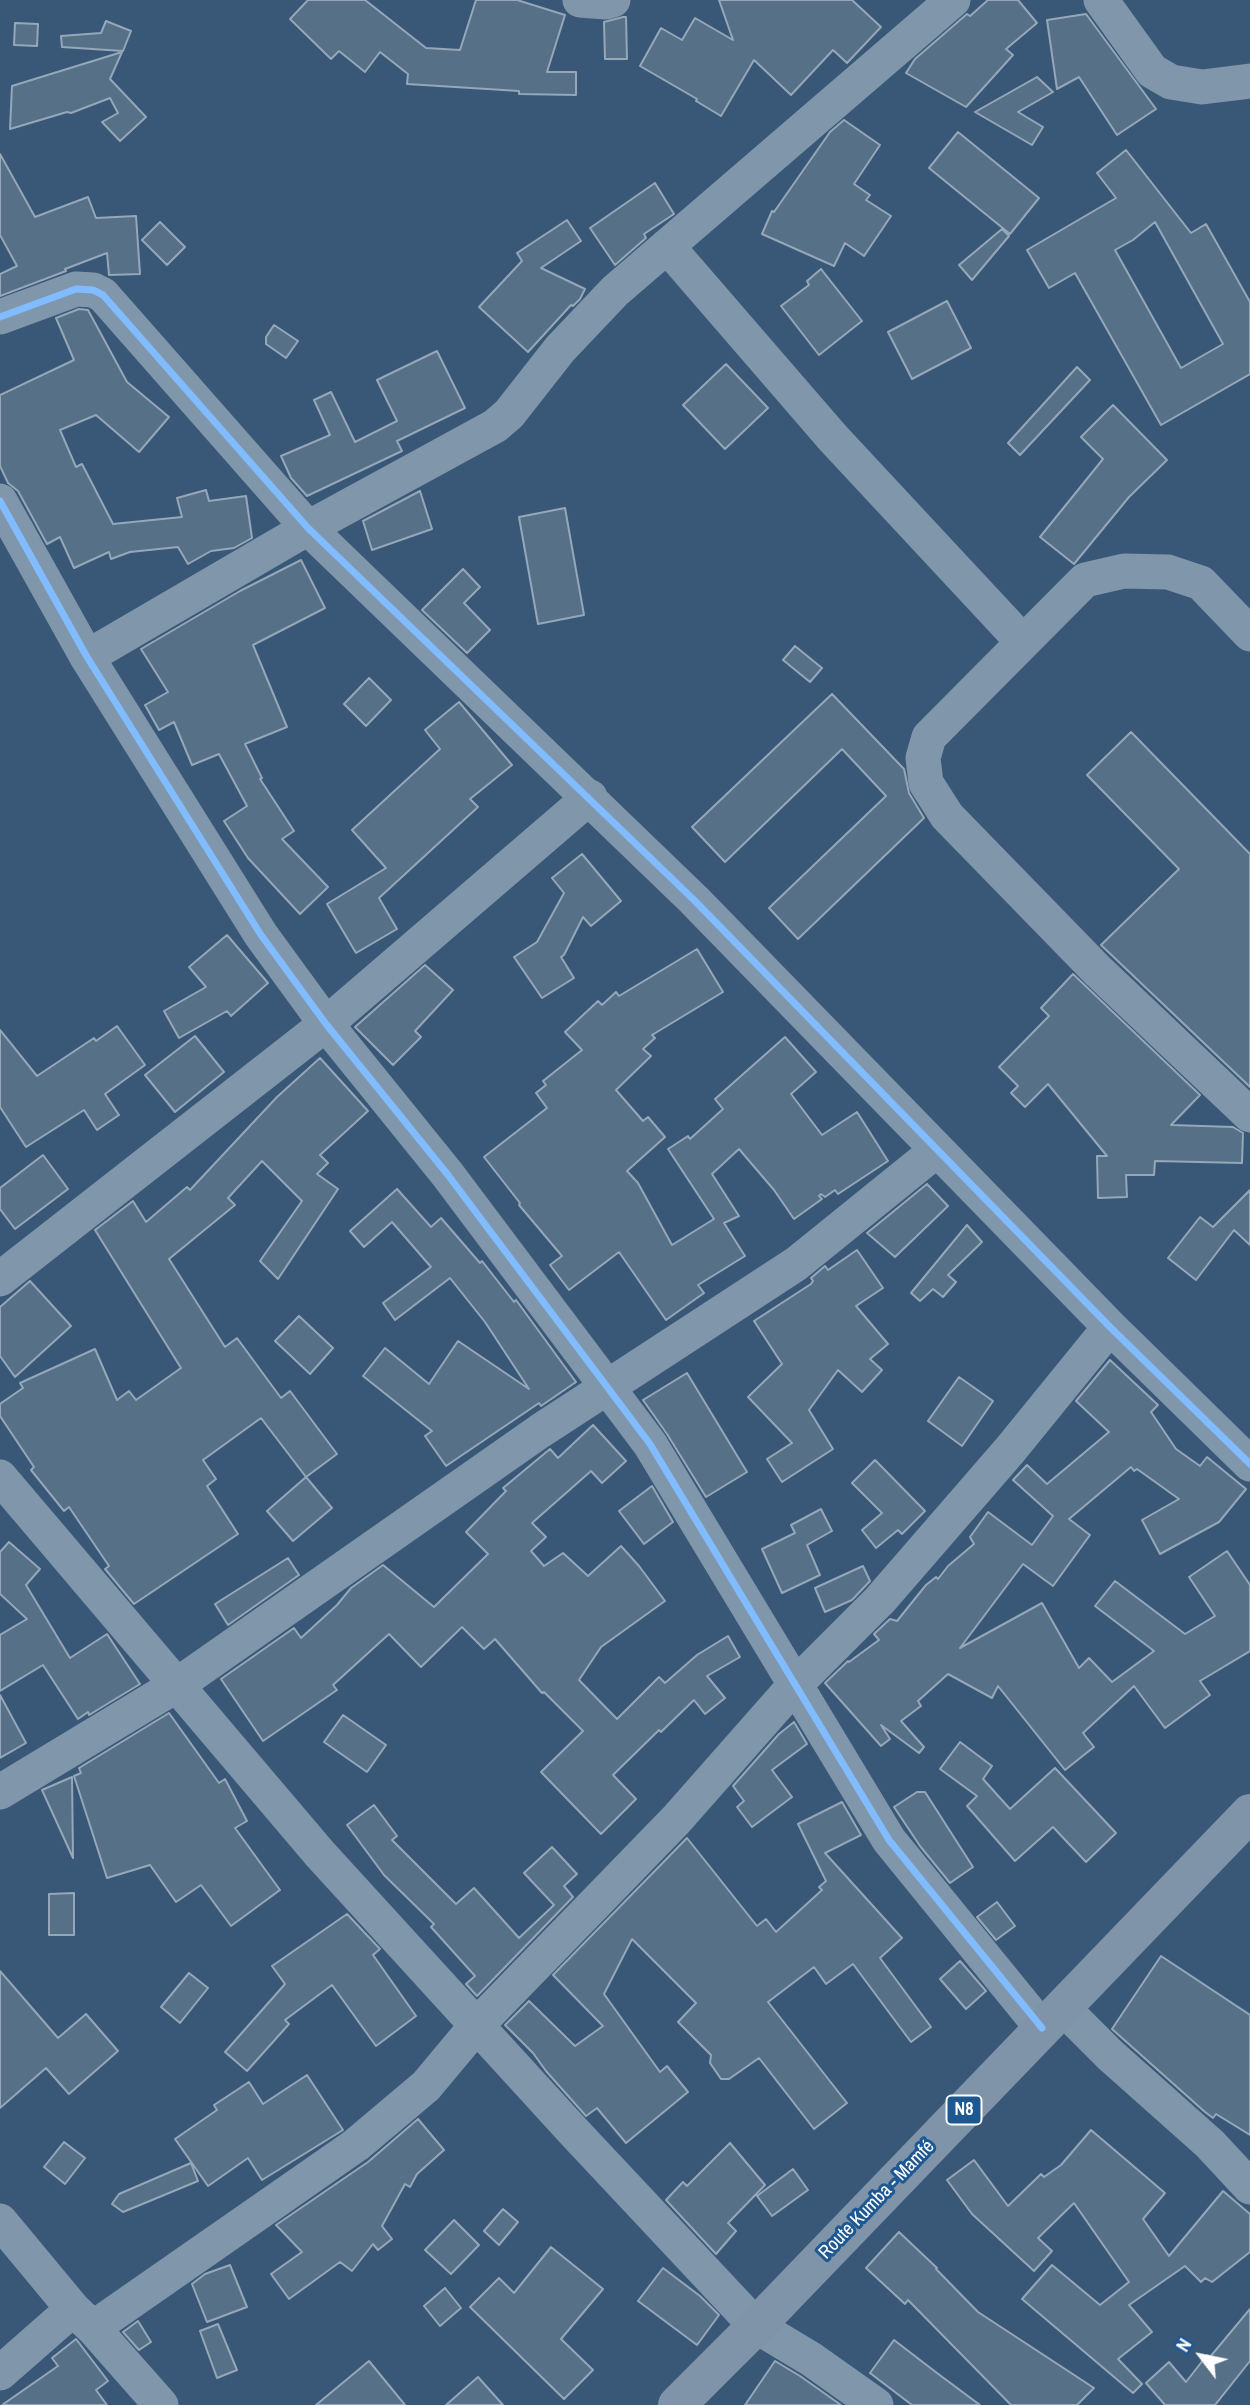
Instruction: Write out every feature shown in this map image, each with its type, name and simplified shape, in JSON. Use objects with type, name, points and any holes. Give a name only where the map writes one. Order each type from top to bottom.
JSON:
[{"type":"highway","name":"Route Kumba - Mamfé","points":[[677,2405],[1250,1813]]},
{"type":"street","points":[[580,0],[613,0]]},
{"type":"street","points":[[87,657],[308,528],[495,426],[509,414],[560,349],[615,291],[953,0]]},
{"type":"street","points":[[1101,0],[1152,71],[1171,82],[1202,87],[1250,81]]},
{"type":"street","points":[[667,246],[833,438],[1023,642]]},
{"type":"street","points":[[0,317],[76,289],[93,290],[103,295],[308,528],[695,900],[1110,1327],[1250,1464]]},
{"type":"street","points":[[0,501],[87,657],[261,935],[326,1024],[449,1175],[650,1444],[888,1840],[1052,2017],[1110,2055],[1210,2144],[1250,2187]]},
{"type":"street","points":[[1250,634],[1201,583],[1168,572],[1124,571],[1085,580],[929,737],[923,758],[926,783],[947,816],[1097,971],[1250,1115]]},
{"type":"street","points":[[0,1279],[326,1024],[590,797]]},
{"type":"street","points":[[0,1792],[177,1685],[540,1431],[796,1264],[937,1150]]},
{"type":"street","points":[[0,2373],[356,2145],[426,2086],[477,2025],[676,1820],[795,1685],[880,1600],[1010,1450],[1110,1327]]},
{"type":"street","points":[[0,1476],[320,1854],[756,2326],[811,2359],[876,2405]]},
{"type":"street","points":[[0,2221],[161,2405]]},
{"type":"building","points":[[308,0],[365,0],[426,48],[460,50],[476,0],[517,0],[565,15],[547,72],[576,72],[576,95],[519,94],[519,91],[407,84],[408,74],[380,52],[365,72],[339,51],[331,59],[290,19]]},
{"type":"building","points":[[719,0],[852,0],[881,27],[847,63],[833,50],[791,95],[754,60],[721,116],[640,66],[661,28],[682,40],[695,18],[733,40]]},
{"type":"building","points":[[988,0],[1018,0],[1037,23],[1006,49],[1013,55],[966,107],[906,73],[915,59],[967,14],[970,16]]},
{"type":"building","points":[[1086,14],[1156,109],[1117,135],[1079,77],[1057,89],[1047,20]]},
{"type":"building","points":[[626,17],[627,59],[605,59],[604,22]]},
{"type":"building","points":[[106,21],[131,31],[123,51],[62,47],[61,36],[101,33]]},
{"type":"building","points":[[15,23],[38,24],[37,46],[14,45]]},
{"type":"building","points":[[122,52],[110,79],[146,117],[120,141],[102,122],[118,113],[110,98],[71,113],[10,129],[12,86]]},
{"type":"building","points":[[1037,77],[1053,92],[1018,112],[1043,127],[1032,145],[975,112]]},
{"type":"building","points":[[844,120],[880,145],[854,184],[870,195],[866,200],[891,216],[864,256],[845,243],[834,266],[762,234],[772,211],[774,212],[830,132]]},
{"type":"building","points":[[958,132],[1039,198],[1010,234],[929,168]]},
{"type":"building","points":[[1126,150],[1191,233],[1206,224],[1250,302],[1250,374],[1161,425],[1075,273],[1049,288],[1027,250],[1116,198],[1097,173]],"holes":[[[1155,222],[1223,344],[1181,368],[1115,250],[1133,240]]]},
{"type":"building","points":[[0,154],[35,217],[88,197],[96,218],[136,216],[140,274],[109,275],[107,253],[0,296],[0,274],[17,266],[0,235]]},
{"type":"building","points":[[655,183],[674,214],[644,234],[646,238],[615,265],[590,228]]},
{"type":"building","points":[[567,220],[581,241],[541,268],[585,289],[580,299],[571,305],[528,352],[479,307],[522,261],[517,253]]},
{"type":"building","points":[[160,222],[185,247],[167,265],[142,240]]},
{"type":"building","points":[[1002,229],[1009,236],[972,280],[959,265]]},
{"type":"building","points":[[821,269],[862,321],[819,355],[781,306],[809,285],[807,281]]},
{"type":"building","points":[[947,301],[971,348],[912,379],[888,332]]},
{"type":"building","points":[[79,309],[88,310],[127,382],[169,417],[139,452],[96,415],[60,430],[76,467],[82,464],[113,524],[182,517],[177,498],[206,490],[209,501],[246,496],[252,538],[234,548],[211,551],[188,564],[178,547],[130,552],[111,559],[109,552],[74,568],[60,537],[47,544],[18,491],[8,483],[0,466],[0,395],[74,360],[56,318]]},
{"type":"building","points":[[274,325],[298,341],[286,358],[266,344],[266,337]]},
{"type":"building","points":[[437,351],[465,408],[397,441],[402,451],[307,496],[291,478],[281,456],[330,435],[314,400],[331,392],[355,442],[397,421],[377,380]]},
{"type":"building","points":[[726,364],[768,408],[725,449],[683,405]]},
{"type":"building","points":[[1077,367],[1090,380],[1020,455],[1008,443]]},
{"type":"building","points":[[1113,405],[1167,460],[1129,497],[1074,564],[1040,537],[1103,459],[1081,437]]},
{"type":"building","points":[[420,491],[432,529],[372,550],[363,521]]},
{"type":"building","points":[[565,508],[584,615],[538,624],[519,517]]},
{"type":"building","points":[[301,560],[325,608],[253,645],[287,727],[245,744],[262,778],[260,779],[294,831],[282,839],[328,887],[300,914],[248,858],[224,821],[247,806],[219,754],[192,765],[174,722],[159,730],[145,705],[168,692],[141,649],[240,591]]},
{"type":"building","points":[[463,569],[480,587],[464,603],[490,630],[467,653],[422,610]]},
{"type":"building","points":[[795,646],[822,668],[810,682],[783,660]]},
{"type":"building","points":[[369,678],[391,700],[366,726],[344,704]]},
{"type":"building","points":[[832,694],[904,769],[909,793],[924,818],[798,939],[769,908],[886,796],[842,749],[725,862],[692,827]]},
{"type":"building","points":[[459,702],[512,765],[470,799],[478,807],[379,898],[397,929],[356,953],[327,904],[386,868],[352,830],[440,749],[425,730]]},
{"type":"building","points":[[1131,732],[1250,854],[1250,1087],[1101,945],[1179,869],[1087,775]]},
{"type":"building","points":[[582,854],[621,901],[591,926],[583,917],[561,957],[574,978],[542,998],[514,957],[537,942],[564,893],[552,878]]},
{"type":"building","points":[[227,935],[268,983],[231,1016],[227,1011],[179,1038],[164,1011],[206,987],[189,967]]},
{"type":"building","points":[[697,949],[723,992],[652,1035],[655,1038],[643,1049],[651,1056],[616,1090],[643,1121],[648,1117],[665,1137],[627,1171],[638,1183],[672,1245],[714,1219],[668,1149],[688,1136],[690,1139],[723,1109],[715,1099],[785,1037],[816,1072],[791,1094],[822,1135],[857,1112],[888,1161],[838,1194],[835,1190],[825,1197],[821,1194],[819,1196],[822,1199],[794,1219],[774,1190],[739,1149],[712,1174],[739,1216],[724,1223],[745,1256],[698,1285],[704,1293],[666,1320],[619,1252],[569,1290],[550,1265],[562,1256],[519,1205],[484,1157],[547,1108],[536,1093],[546,1085],[543,1081],[582,1050],[565,1032],[598,1001],[602,1005],[616,992],[619,996]]},
{"type":"building","points":[[425,965],[453,990],[415,1031],[421,1037],[393,1065],[355,1027]]},
{"type":"building","points":[[1073,974],[1200,1095],[1171,1125],[1233,1127],[1243,1133],[1242,1163],[1155,1161],[1154,1175],[1126,1175],[1127,1197],[1098,1198],[1097,1156],[1107,1156],[1048,1084],[1025,1107],[1011,1093],[1018,1086],[999,1067],[1049,1016],[1041,1008]]},
{"type":"building","points":[[117,1026],[145,1065],[105,1094],[119,1115],[97,1130],[84,1110],[26,1147],[0,1107],[0,1030],[37,1076]]},
{"type":"building","points":[[195,1036],[224,1072],[175,1112],[145,1075]]},
{"type":"building","points":[[320,1058],[368,1111],[320,1155],[328,1163],[317,1174],[338,1189],[278,1279],[260,1261],[302,1201],[262,1161],[228,1198],[235,1205],[169,1259],[225,1347],[237,1338],[281,1398],[290,1391],[337,1454],[306,1477],[261,1418],[203,1460],[216,1479],[207,1486],[238,1534],[134,1604],[105,1569],[109,1566],[69,1507],[64,1511],[31,1470],[34,1467],[0,1416],[0,1404],[23,1388],[20,1383],[95,1349],[117,1400],[129,1391],[136,1400],[181,1368],[95,1230],[133,1201],[146,1222],[187,1187],[190,1190],[277,1097]]},
{"type":"building","points":[[43,1155],[68,1189],[15,1229],[0,1209],[0,1188]]},
{"type":"building","points":[[927,1184],[948,1206],[895,1257],[867,1233]]},
{"type":"building","points":[[397,1189],[431,1227],[441,1218],[480,1263],[482,1261],[514,1302],[516,1300],[576,1382],[541,1406],[539,1403],[446,1466],[425,1436],[432,1431],[363,1376],[385,1348],[429,1384],[458,1341],[529,1389],[485,1322],[450,1278],[395,1320],[383,1303],[431,1267],[392,1222],[364,1247],[350,1231]]},
{"type":"building","points":[[1250,1190],[1250,1245],[1234,1230],[1196,1280],[1168,1258],[1200,1217],[1213,1227]]},
{"type":"building","points":[[967,1225],[982,1242],[948,1275],[956,1282],[943,1297],[933,1289],[920,1301],[911,1293]]},
{"type":"building","points":[[857,1250],[883,1288],[856,1306],[888,1344],[870,1359],[882,1370],[862,1392],[838,1370],[809,1410],[833,1449],[782,1482],[767,1459],[792,1443],[748,1397],[782,1364],[754,1321],[811,1284],[811,1278],[825,1266],[828,1270]]},
{"type":"building","points":[[30,1281],[71,1326],[15,1377],[0,1356],[0,1307]]},
{"type":"building","points":[[299,1316],[333,1348],[310,1374],[275,1341]]},
{"type":"building","points":[[1110,1360],[1158,1405],[1151,1412],[1176,1449],[1200,1466],[1207,1457],[1246,1489],[1219,1522],[1160,1554],[1142,1520],[1179,1499],[1131,1467],[1069,1519],[1090,1535],[1053,1586],[1023,1564],[960,1648],[1042,1603],[1079,1668],[1089,1658],[1112,1682],[1154,1651],[1095,1606],[1115,1581],[1185,1634],[1215,1616],[1189,1577],[1227,1551],[1250,1585],[1250,1651],[1200,1681],[1210,1695],[1165,1728],[1134,1686],[1083,1733],[1094,1747],[1065,1770],[998,1686],[992,1698],[948,1674],[918,1701],[921,1706],[901,1721],[924,1747],[919,1753],[881,1725],[890,1739],[881,1746],[825,1683],[848,1661],[879,1640],[874,1634],[890,1619],[897,1621],[926,1585],[936,1577],[938,1579],[948,1566],[974,1544],[970,1537],[988,1512],[1032,1545],[1053,1516],[1013,1480],[1027,1465],[1047,1484],[1109,1432],[1076,1401]]},
{"type":"building","points":[[687,1373],[747,1472],[706,1497],[643,1400]]},
{"type":"building","points":[[959,1377],[993,1401],[962,1446],[928,1421]]},
{"type":"building","points":[[593,1425],[626,1461],[602,1483],[591,1471],[532,1523],[546,1537],[531,1551],[544,1566],[563,1553],[588,1576],[621,1546],[665,1601],[601,1647],[579,1680],[617,1719],[659,1677],[665,1683],[697,1655],[728,1636],[740,1657],[707,1676],[725,1698],[705,1714],[694,1700],[613,1775],[636,1799],[601,1834],[541,1772],[583,1731],[542,1693],[495,1639],[484,1649],[462,1627],[421,1667],[389,1634],[333,1685],[337,1690],[263,1741],[221,1679],[294,1628],[301,1638],[337,1605],[351,1588],[383,1565],[434,1607],[488,1554],[466,1532],[506,1491],[503,1488],[550,1449],[558,1458]]},
{"type":"building","points":[[875,1460],[925,1511],[902,1534],[898,1530],[876,1548],[862,1530],[882,1513],[852,1483]]},
{"type":"building","points":[[306,1477],[332,1508],[293,1541],[267,1511]]},
{"type":"building","points":[[652,1486],[673,1522],[644,1544],[619,1511]]},
{"type":"building","points":[[821,1509],[832,1531],[807,1545],[820,1575],[782,1593],[762,1549],[795,1533],[791,1525]]},
{"type":"building","points":[[9,1542],[40,1569],[26,1585],[70,1658],[107,1634],[140,1684],[78,1719],[43,1665],[0,1691],[0,1635],[27,1619],[0,1594],[0,1552]]},
{"type":"building","points":[[288,1558],[299,1575],[228,1625],[215,1604]]},
{"type":"building","points":[[863,1566],[870,1581],[852,1600],[825,1612],[815,1588]]},
{"type":"building","points":[[0,1695],[26,1743],[0,1758]]},
{"type":"building","points":[[169,1713],[219,1783],[225,1779],[247,1821],[235,1828],[280,1890],[231,1926],[201,1885],[176,1902],[150,1865],[107,1878],[74,1776],[81,1773],[79,1768]]},
{"type":"building","points":[[343,1715],[386,1745],[367,1772],[324,1742]]},
{"type":"building","points":[[794,1722],[807,1744],[772,1770],[792,1797],[752,1827],[737,1807],[744,1801],[733,1786],[779,1734]]},
{"type":"building","points":[[960,1742],[992,1766],[983,1779],[1010,1809],[1055,1768],[1116,1833],[1086,1862],[1053,1827],[1015,1861],[967,1806],[977,1796],[940,1769]]},
{"type":"building","points":[[72,1777],[73,1858],[42,1790]]},
{"type":"building","points":[[917,1792],[925,1792],[973,1867],[950,1883],[920,1846],[894,1807]]},
{"type":"building","points":[[842,1802],[861,1835],[825,1853],[902,1938],[880,1958],[931,2027],[911,2042],[853,1964],[826,1984],[814,1967],[768,2002],[847,2103],[814,2129],[759,2058],[729,2079],[721,2079],[710,2063],[711,2055],[678,2022],[696,2003],[632,1939],[604,1994],[660,2072],[667,2066],[688,2092],[626,2143],[597,2108],[586,2116],[533,2053],[505,2025],[529,2001],[575,2046],[603,2026],[553,1975],[687,1838],[757,1926],[766,1919],[776,1932],[822,1890],[819,1887],[826,1881],[798,1824]]},
{"type":"building","points":[[374,1805],[397,1836],[392,1840],[456,1904],[474,1888],[519,1938],[554,1905],[524,1873],[552,1847],[577,1874],[564,1886],[573,1897],[477,1996],[466,1984],[475,1976],[431,1927],[434,1924],[384,1875],[347,1825]]},
{"type":"building","points":[[74,1893],[74,1935],[49,1935],[49,1894]]},
{"type":"building","points":[[997,1902],[1015,1926],[996,1940],[977,1917]]},
{"type":"building","points":[[347,1914],[380,1949],[373,1955],[416,2016],[376,2046],[332,1985],[285,2020],[289,2024],[247,2071],[225,2052],[285,1984],[272,1966]]},
{"type":"building","points":[[1161,1956],[1250,2015],[1250,2135],[1216,2114],[1213,2118],[1205,2112],[1112,2029]]},
{"type":"building","points":[[960,1961],[986,1991],[966,2009],[940,1979]]},
{"type":"building","points":[[0,1971],[58,2038],[86,2014],[118,2051],[69,2094],[46,2068],[0,2108]]},
{"type":"building","points":[[189,1973],[208,1988],[180,2023],[161,2007]]},
{"type":"building","points":[[307,2075],[343,2130],[262,2180],[248,2158],[208,2186],[175,2139],[217,2110],[214,2105],[249,2082],[263,2104]]},
{"type":"building","points":[[418,2119],[444,2150],[417,2174],[410,2187],[405,2184],[382,2226],[392,2239],[378,2250],[373,2244],[352,2271],[340,2262],[289,2299],[271,2274],[302,2252],[276,2225],[368,2162]]},
{"type":"building","points":[[1091,2130],[1165,2193],[1143,2219],[1169,2256],[1223,2191],[1250,2214],[1250,2252],[1212,2282],[1205,2278],[1201,2282],[1185,2266],[1129,2305],[1152,2332],[1118,2359],[1142,2384],[1133,2393],[1022,2299],[1052,2265],[1100,2305],[1129,2282],[1074,2203],[1038,2238],[1052,2251],[1034,2271],[972,2214],[947,2180],[974,2160],[1008,2206],[1041,2174],[1044,2177],[1061,2165]]},
{"type":"building","points":[[64,2142],[85,2158],[65,2184],[44,2167]]},
{"type":"building","points":[[730,2143],[765,2185],[728,2223],[736,2231],[716,2254],[666,2200],[683,2182],[687,2186]]},
{"type":"building","points":[[191,2163],[198,2181],[123,2212],[112,2204],[119,2194]]},
{"type":"building","points":[[793,2169],[808,2190],[772,2216],[757,2196]]},
{"type":"building","points":[[503,2209],[518,2222],[499,2245],[484,2231]]},
{"type":"building","points":[[454,2220],[479,2245],[451,2274],[425,2250]]},
{"type":"building","points":[[899,2232],[978,2312],[1094,2388],[1077,2405],[1011,2405],[908,2300],[905,2304],[866,2268]]},
{"type":"building","points":[[551,2247],[603,2289],[561,2339],[593,2370],[564,2399],[470,2307],[499,2278],[514,2293]]},
{"type":"building","points":[[230,2265],[247,2307],[207,2322],[192,2284],[205,2274]]},
{"type":"building","points":[[663,2268],[700,2296],[719,2315],[697,2345],[638,2301]]},
{"type":"building","points":[[445,2288],[461,2308],[440,2326],[424,2306]]},
{"type":"building","points":[[1250,2309],[1250,2361],[1215,2405],[1165,2405],[1146,2383],[1169,2362],[1186,2382]]},
{"type":"building","points":[[138,2321],[151,2342],[139,2350],[123,2332]]},
{"type":"building","points":[[218,2324],[237,2370],[217,2378],[200,2331]]},
{"type":"building","points":[[76,2339],[108,2381],[96,2390],[107,2405],[2,2405],[58,2366],[52,2358]]},
{"type":"building","points":[[894,2340],[980,2405],[912,2405],[870,2373]]},
{"type":"building","points":[[369,2361],[405,2405],[316,2405]]},
{"type":"building","points":[[775,2361],[800,2376],[841,2405],[745,2405]]},
{"type":"building","points":[[478,2377],[503,2405],[446,2405]]},
{"type":"cycle path","points":[[0,317],[76,289],[93,290],[103,295],[308,528],[694,900],[1110,1327],[1250,1464]]},
{"type":"cycle path","points":[[0,501],[87,657],[261,935],[326,1024],[448,1175],[650,1444],[889,1840],[1042,2028]]}]
